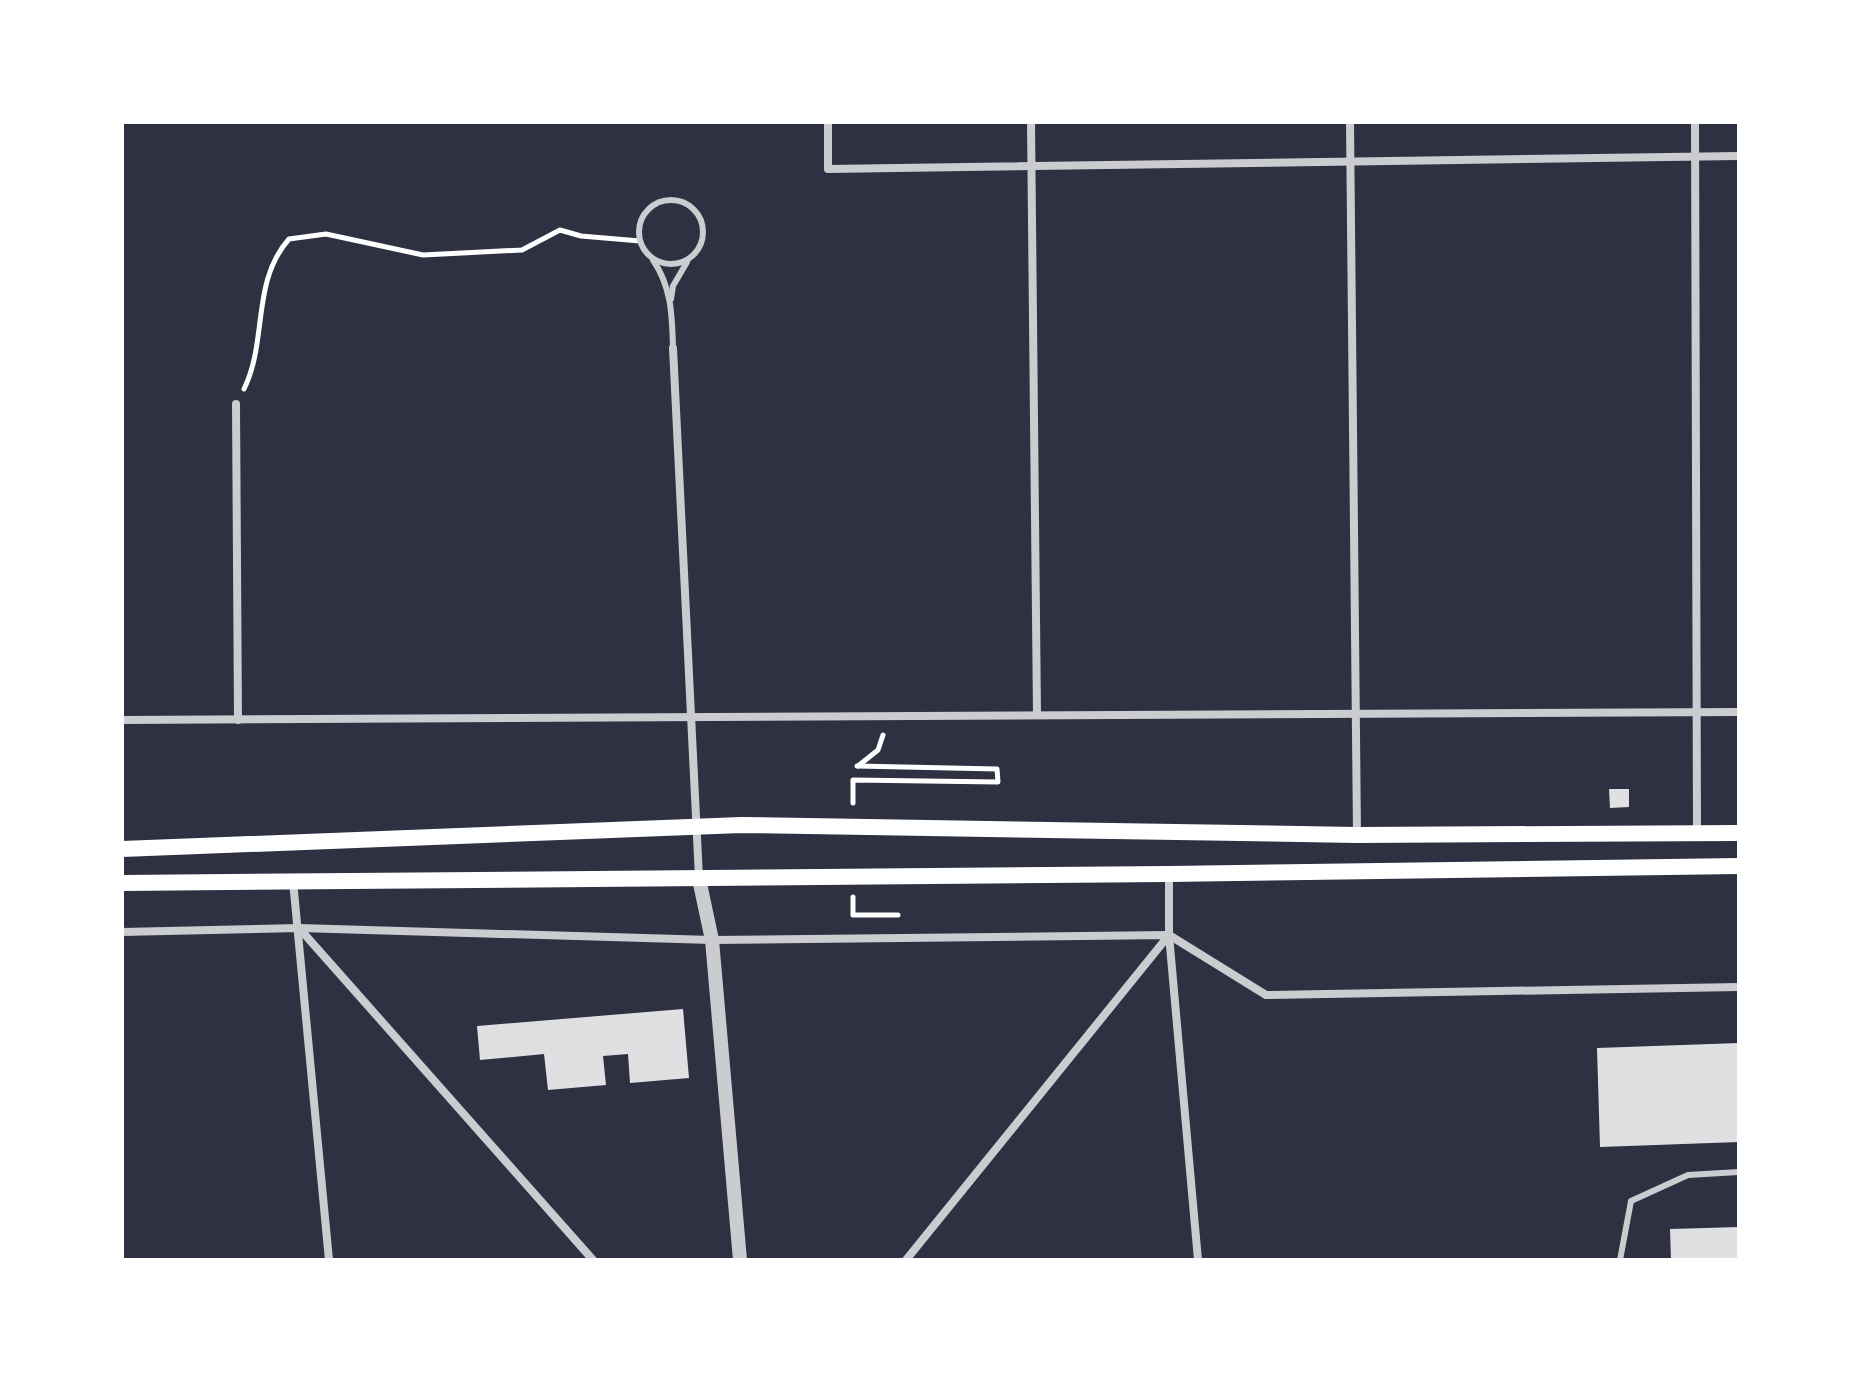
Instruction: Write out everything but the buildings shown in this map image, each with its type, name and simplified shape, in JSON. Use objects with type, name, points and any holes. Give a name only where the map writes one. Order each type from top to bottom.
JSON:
[{"type":"main road","points":[[122,849],[697,825],[1357,835],[1739,833]]},
{"type":"main road","points":[[122,883],[1739,866]]},
{"type":"street","points":[[828,122],[828,169],[1739,156]]},
{"type":"street","points":[[1031,122],[1037,715]]},
{"type":"street","points":[[1350,122],[1357,835]]},
{"type":"street","points":[[1695,122],[1697,833]]},
{"type":"street","points":[[673,348],[699,879],[712,940],[740,1260]]},
{"type":"street","points":[[236,404],[238,720]]},
{"type":"street","points":[[122,720],[1739,712]]},
{"type":"street","points":[[1169,874],[1169,935],[1198,1260]]},
{"type":"street","points":[[293,881],[329,1260]]},
{"type":"street","points":[[122,932],[299,928],[712,940],[1169,935],[1266,995],[1739,987]]},
{"type":"street","points":[[299,928],[593,1260]]},
{"type":"street","points":[[906,1260],[1169,935]]},
{"type":"lane","points":[[671,302],[660,271],[640,241],[639,230],[647,210],[667,199],[678,200],[697,211],[703,221],[702,243],[673,286],[673,348]]},
{"type":"lane","points":[[651,257],[670,264],[689,259]]},
{"type":"lane","points":[[1620,1260],[1631,1201],[1688,1175],[1739,1172]]},
{"type":"path","points":[[236,404],[251,374],[265,287],[274,255],[289,239],[326,234],[423,255],[522,250],[560,230],[581,236],[640,241]]},
{"type":"path","points":[[853,780],[998,782],[997,769],[857,766],[878,750],[889,716]]}]
